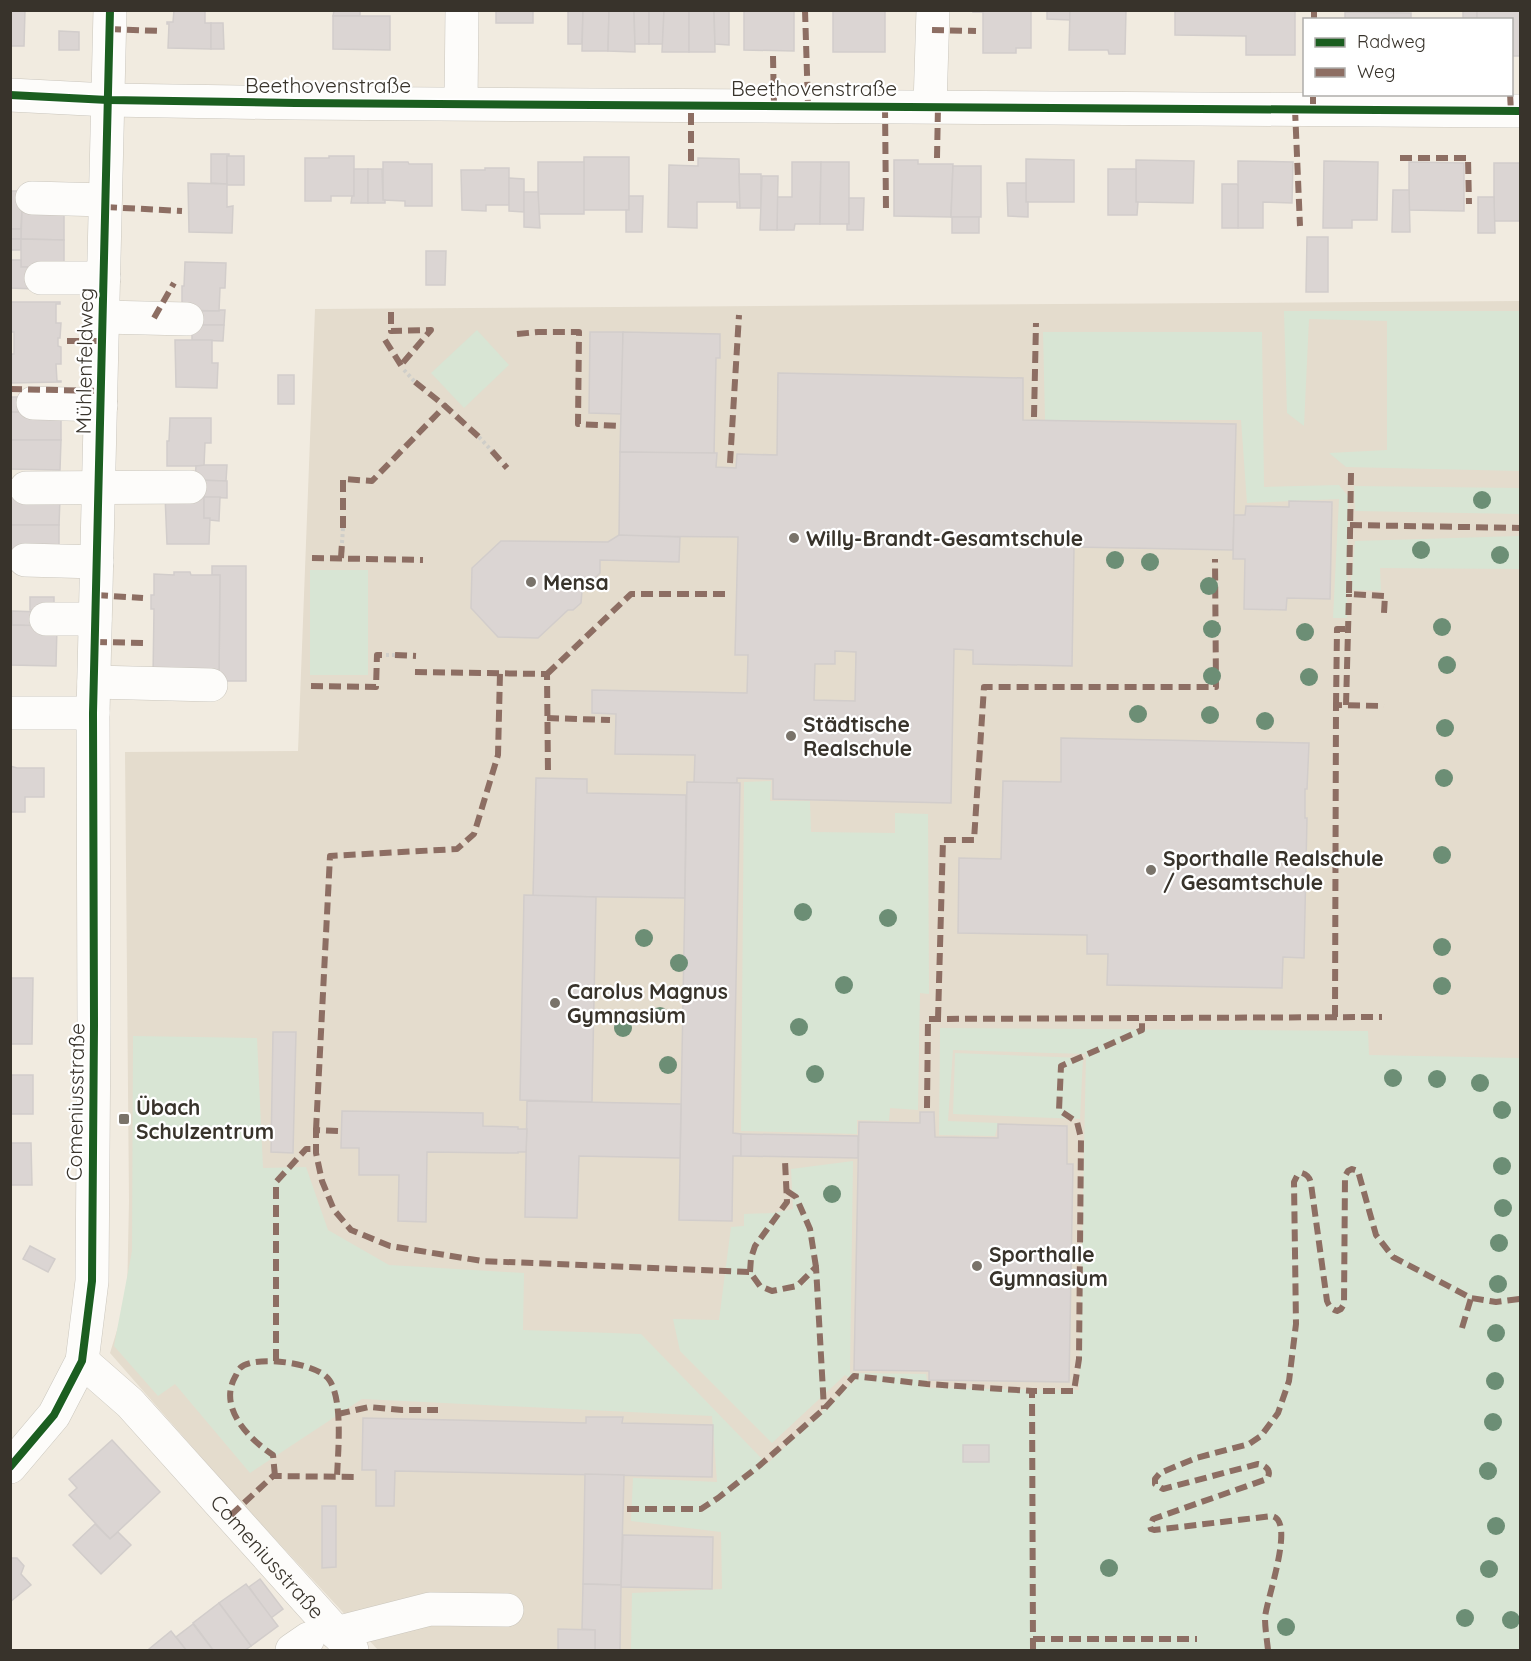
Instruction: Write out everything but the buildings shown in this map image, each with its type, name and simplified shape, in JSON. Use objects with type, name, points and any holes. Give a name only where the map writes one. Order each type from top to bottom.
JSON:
[{"type":"street","name":"Mühlenfeldweg","points":[[94,698],[110,10]]},
{"type":"street","points":[[461,104],[462,10]]},
{"type":"street","points":[[930,106],[933,10]]},
{"type":"street","name":"Beethovenstraße","points":[[10,95],[108,100],[461,104],[1521,111]]},
{"type":"street","points":[[32,198],[105,200]]},
{"type":"street","points":[[41,278],[104,278]]},
{"type":"street","points":[[103,325],[187,326]]},
{"type":"street","points":[[33,404],[101,405]]},
{"type":"street","points":[[26,482],[189,481]]},
{"type":"street","points":[[25,560],[97,562]]},
{"type":"street","points":[[46,619],[95,619]]},
{"type":"street","points":[[10,713],[94,698],[211,685]]},
{"type":"street","name":"Comeniusstraße","points":[[10,1467],[54,1415],[82,1361],[92,1281],[94,698]]},
{"type":"street","name":"Comeniusstraße","points":[[82,1361],[130,1403],[322,1643]]},
{"type":"street","points":[[322,1643],[430,1609],[507,1610]]},
{"type":"path","points":[[404,370],[415,382]]},
{"type":"path","points":[[479,437],[492,451]]},
{"type":"path","points":[[342,528],[342,543]]},
{"type":"path","points":[[386,655],[395,655]]},
{"type":"shaded area","points":[[1520,301],[1520,1650],[378,1650],[237,1498],[110,1353],[127,1298],[129,1201],[125,752],[298,751],[315,309]]},
{"type":"green space","points":[[1284,311],[1520,311],[1520,471],[1346,467],[1329,453],[1387,450],[1387,321],[1309,319],[1304,426],[1287,413]]},
{"type":"green space","points":[[477,330],[509,365],[464,408],[431,373]]},
{"type":"green space","points":[[1043,332],[1262,332],[1264,487],[1339,485],[1348,496],[1347,618],[1333,618],[1339,499],[1247,503],[1241,420],[1045,420]]},
{"type":"green space","points":[[1354,486],[1520,488],[1520,514],[1355,511]]},
{"type":"green space","points":[[1520,536],[1520,569],[1380,568],[1381,591],[1350,590],[1355,541]]},
{"type":"green space","points":[[310,570],[368,570],[368,675],[310,675]]},
{"type":"green space","points":[[771,781],[770,801],[810,801],[811,832],[895,833],[895,813],[928,814],[929,994],[920,993],[918,1110],[890,1108],[889,1121],[857,1120],[857,1134],[741,1131],[744,782]]},
{"type":"green space","points":[[940,1028],[1368,1031],[1369,1055],[1520,1058],[1520,1650],[631,1650],[632,1593],[722,1589],[721,1532],[631,1521],[633,1478],[717,1482],[712,1416],[362,1399],[250,1473],[175,1384],[158,1396],[114,1346],[132,1251],[133,1036],[257,1038],[263,1168],[306,1167],[328,1230],[389,1265],[524,1273],[523,1330],[641,1334],[767,1464],[854,1381],[845,1375],[772,1443],[680,1351],[673,1319],[719,1320],[731,1227],[744,1226],[744,1214],[773,1213],[793,1209],[791,1169],[853,1161],[850,1373],[926,1374],[928,1388],[1079,1390],[1086,1054],[953,1050],[948,1121],[998,1123],[995,1136],[939,1135]]},
{"type":"green space","points":[[955,1053],[1083,1058],[1080,1119],[953,1114]]},
{"type":"marked path","points":[[805,10],[808,106]]},
{"type":"marked path","points":[[1314,10],[1314,18]]},
{"type":"marked path","points":[[109,29],[161,31]]},
{"type":"marked path","points":[[932,30],[976,31]]},
{"type":"marked path","points":[[773,56],[774,105]]},
{"type":"marked path","points":[[1313,96],[1313,109]]},
{"type":"marked path","points":[[1510,96],[1511,111]]},
{"type":"marked path","points":[[691,105],[691,161]]},
{"type":"marked path","points":[[885,106],[886,210]]},
{"type":"marked path","points":[[937,158],[938,106]]},
{"type":"marked path","points":[[1295,109],[1300,226]]},
{"type":"marked path","points":[[1400,158],[1468,158],[1469,204]]},
{"type":"marked path","points":[[105,207],[182,211]]},
{"type":"marked path","points":[[154,318],[174,283]]},
{"type":"marked path","points":[[391,312],[391,331],[431,330],[401,365]]},
{"type":"marked path","points":[[730,463],[739,315]]},
{"type":"marked path","points":[[1034,417],[1036,323]]},
{"type":"marked path","points":[[517,334],[579,332],[578,424],[619,426]]},
{"type":"marked path","points":[[385,340],[404,370]]},
{"type":"marked path","points":[[67,341],[102,341]]},
{"type":"marked path","points":[[415,382],[445,406]]},
{"type":"marked path","points":[[10,389],[101,391]]},
{"type":"marked path","points":[[343,528],[343,479],[372,481],[445,406],[479,437]]},
{"type":"marked path","points":[[492,451],[507,468]]},
{"type":"marked path","points":[[1351,473],[1349,594],[1385,596],[1384,613]]},
{"type":"marked path","points":[[1350,525],[1520,528]]},
{"type":"marked path","points":[[341,558],[342,543]]},
{"type":"marked path","points":[[312,558],[423,560]]},
{"type":"marked path","points":[[938,1019],[943,840],[974,840],[984,687],[1216,687],[1215,559]]},
{"type":"marked path","points":[[547,674],[631,594],[731,594]]},
{"type":"marked path","points":[[1346,705],[1349,594]]},
{"type":"marked path","points":[[96,595],[143,598]]},
{"type":"marked path","points":[[1336,705],[1337,629],[1348,629]]},
{"type":"marked path","points":[[95,642],[145,643]]},
{"type":"marked path","points":[[311,686],[376,687],[377,655],[386,655]]},
{"type":"marked path","points":[[395,655],[416,656]]},
{"type":"marked path","points":[[415,672],[547,674],[548,774]]},
{"type":"marked path","points":[[316,1130],[330,856],[457,849],[474,834],[498,755],[500,673]]},
{"type":"marked path","points":[[1335,1017],[1336,705],[1384,706]]},
{"type":"marked path","points":[[547,718],[610,720]]},
{"type":"marked path","points":[[927,1108],[928,1019],[1382,1017]]},
{"type":"marked path","points":[[1033,1650],[1032,1391],[1074,1391],[1079,1359],[1081,1138],[1077,1122],[1059,1110],[1061,1066],[1142,1030],[1142,1018]]},
{"type":"marked path","points":[[338,1131],[316,1130],[316,1153],[322,1181],[334,1210],[351,1230],[390,1246],[482,1261],[750,1272],[760,1286],[772,1291],[797,1286],[816,1267],[824,1409]]},
{"type":"marked path","points":[[276,1361],[276,1182],[306,1149],[316,1149]]},
{"type":"marked path","points":[[750,1272],[755,1246],[787,1202],[785,1161]]},
{"type":"marked path","points":[[1268,1650],[1265,1618],[1281,1546],[1279,1521],[1272,1516],[1154,1530],[1150,1526],[1153,1519],[1267,1479],[1269,1473],[1267,1469],[1258,1464],[1163,1489],[1155,1484],[1155,1479],[1160,1473],[1196,1458],[1249,1444],[1261,1436],[1278,1413],[1289,1381],[1296,1324],[1294,1182],[1297,1176],[1302,1173],[1311,1182],[1327,1301],[1333,1309],[1337,1311],[1344,1304],[1345,1176],[1352,1169],[1358,1171],[1376,1235],[1393,1257],[1471,1298],[1496,1302],[1520,1299]]},
{"type":"marked path","points":[[787,1191],[796,1197],[810,1229],[816,1267]]},
{"type":"marked path","points":[[1462,1328],[1471,1298]]},
{"type":"marked path","points":[[275,1476],[273,1455],[246,1431],[233,1411],[230,1400],[235,1377],[239,1369],[248,1364],[287,1362],[314,1369],[330,1381],[337,1402],[338,1414],[337,1477]]},
{"type":"marked path","points":[[627,1509],[701,1509],[759,1466],[824,1409],[854,1376],[927,1384],[1032,1391]]},
{"type":"marked path","points":[[338,1414],[369,1407],[438,1410]]},
{"type":"marked path","points":[[231,1515],[273,1476],[358,1477]]},
{"type":"marked path","points":[[1033,1639],[1197,1639]]},
{"type":"cycle path","points":[[10,1467],[54,1415],[82,1361],[92,1281],[93,713],[110,10]]},
{"type":"cycle path","points":[[10,95],[108,100],[295,103],[1520,111]]},
{"type":"place","name":"Willy-Brandt-Gesamtschule","points":[[794,538]]},
{"type":"place","name":"Mensa","points":[[531,582]]},
{"type":"place","name":"Städtische Realschule","points":[[791,736]]},
{"type":"place","name":"Sporthalle Realschule / Gesamtschule","points":[[1151,870]]},
{"type":"place","name":"Carolus Magnus Gymnasium","points":[[555,1003]]},
{"type":"place","name":"Übach Schulzentrum","points":[[124,1119]]},
{"type":"place","name":"Sporthalle Gymnasium","points":[[977,1266]]}]
